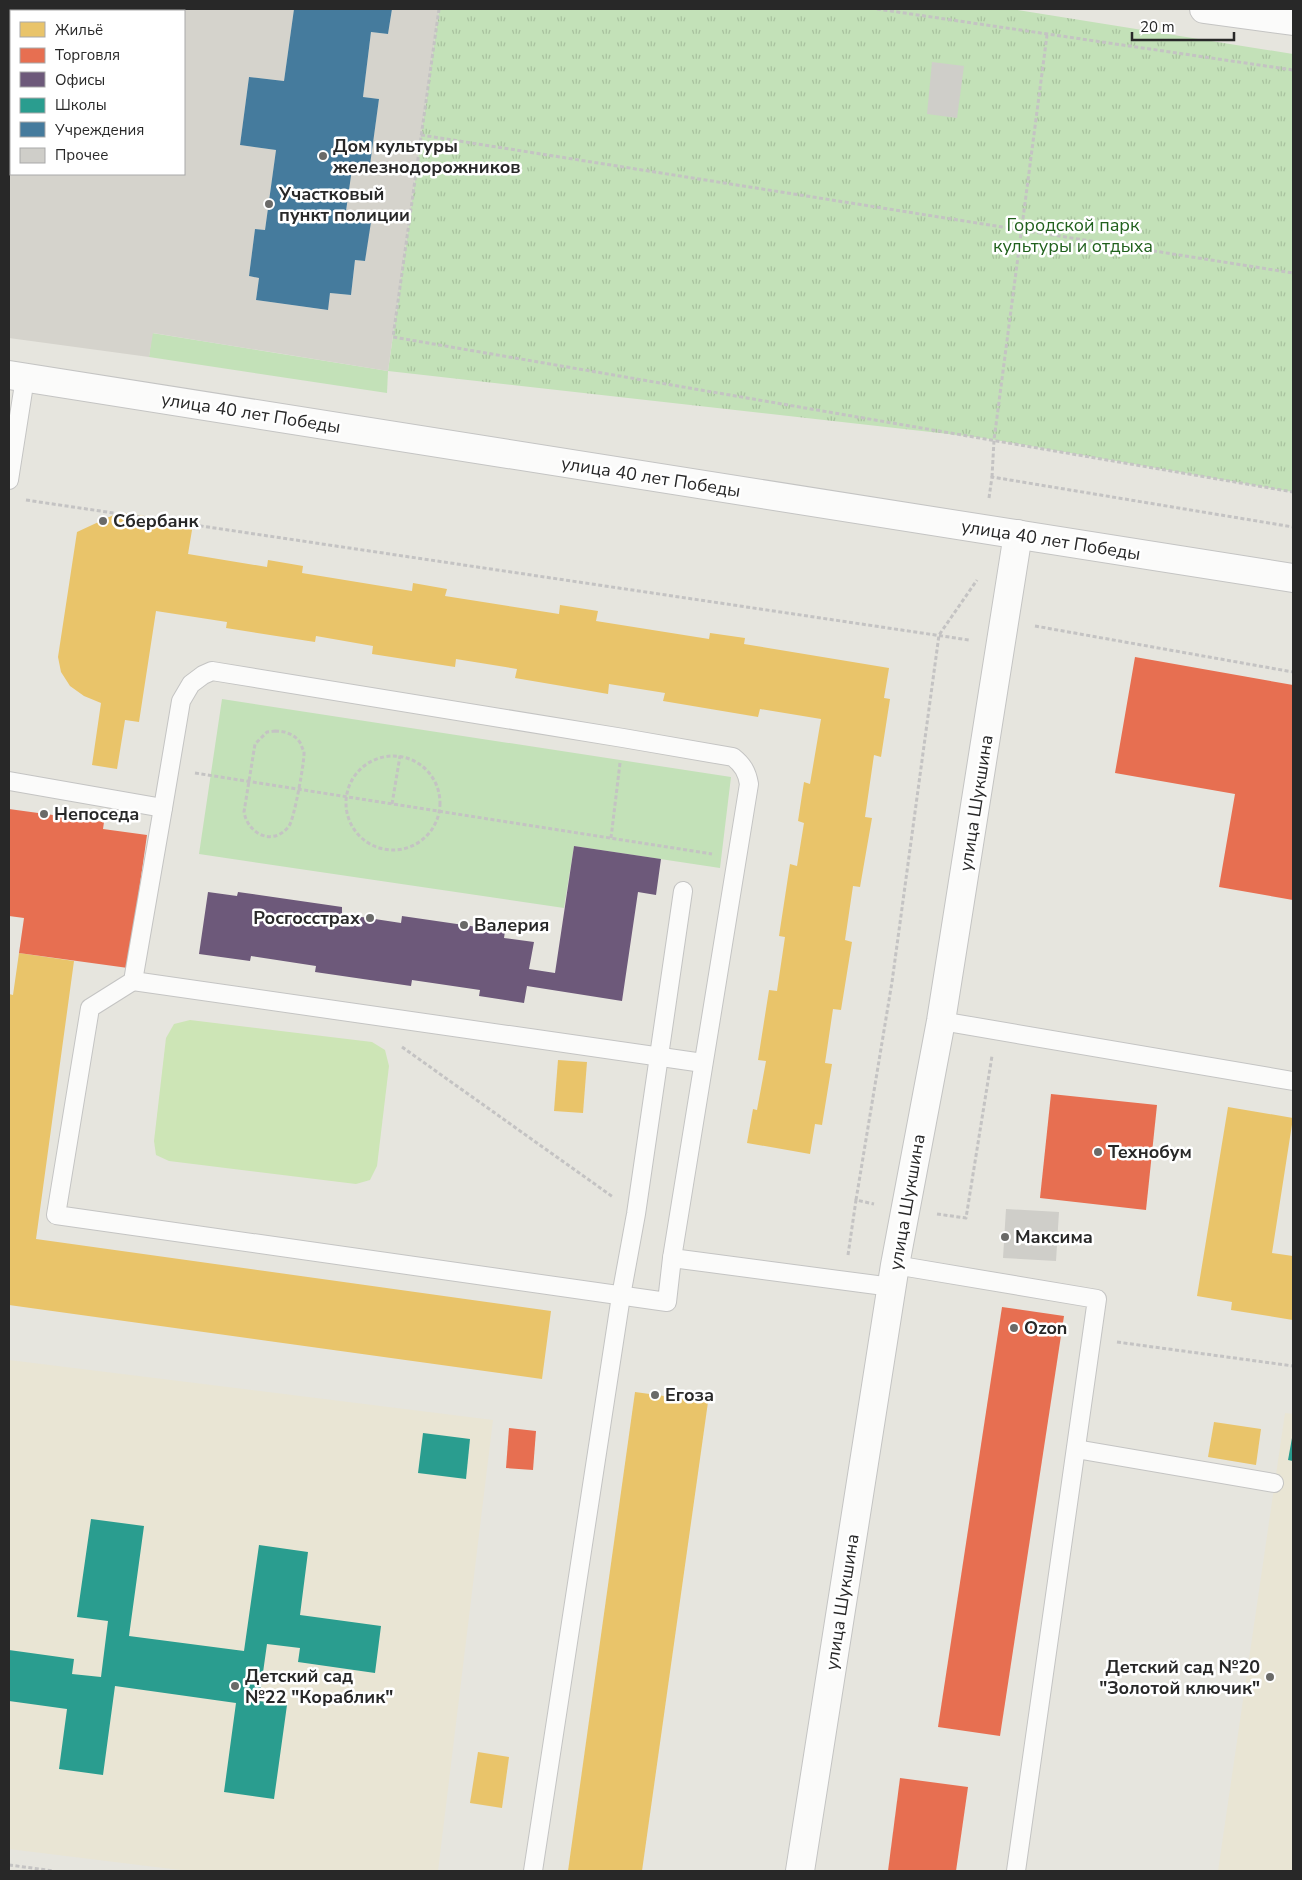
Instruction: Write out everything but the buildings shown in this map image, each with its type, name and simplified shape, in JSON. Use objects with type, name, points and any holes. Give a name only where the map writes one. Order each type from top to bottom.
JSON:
[{"type":"street","points":[[1204,9],[1293,21]]},
{"type":"street","name":"улица 40 лет Победы","points":[[17,376],[1293,578]]},
{"type":"street","name":"улица Шукшина","points":[[800,1871],[893,1276],[941,1021],[1018,534]]},
{"type":"lane","points":[[9,480],[17,376]]},
{"type":"lane","points":[[133,981],[181,701],[191,684],[212,671],[733,757],[740,763],[747,774],[749,784],[672,1258],[667,1302],[56,1214],[90,1008],[133,981],[703,1063]]},
{"type":"lane","points":[[9,781],[163,808]]},
{"type":"lane","points":[[533,1871],[621,1296],[636,1214],[683,891]]},
{"type":"lane","points":[[941,1021],[1293,1081]]},
{"type":"lane","points":[[672,1258],[893,1276],[1097,1299],[1016,1871]]},
{"type":"lane","points":[[1076,1448],[1274,1483]]},
{"type":"path","points":[[439,9],[393,337],[1293,492]]},
{"type":"path","points":[[877,9],[1293,70]]},
{"type":"path","points":[[985,530],[992,477],[994,440],[1047,35]]},
{"type":"path","points":[[421,135],[1293,273]]},
{"type":"path","points":[[992,477],[1293,527]]},
{"type":"path","points":[[19,499],[1001,644],[1035,626],[1293,672]]},
{"type":"path","points":[[856,1200],[892,982],[938,635],[979,578]]},
{"type":"path","points":[[274,730],[283,731],[291,734],[298,740],[304,752],[298,789],[292,822],[284,832],[268,836],[254,832],[246,821],[244,812],[248,781],[255,744],[267,732],[274,730]]},
{"type":"path","points":[[611,838],[623,738]]},
{"type":"path","points":[[385,756],[400,756],[420,765],[435,782],[440,796],[439,812],[432,828],[420,841],[404,848],[386,849],[368,843],[355,831],[347,814],[346,797],[350,782],[359,770],[371,761],[385,756]]},
{"type":"path","points":[[392,804],[400,756]]},
{"type":"path","points":[[169,769],[721,855]]},
{"type":"path","points":[[402,1047],[636,1214]]},
{"type":"path","points":[[1092,1338],[1293,1366]]},
{"type":"path","points":[[9,1865],[54,1871]]},
{"type":"shaded area","points":[[9,9],[294,9],[284,81],[249,77],[240,145],[276,150],[265,230],[255,229],[249,276],[259,278],[256,300],[327,310],[330,293],[351,295],[355,260],[365,261],[370,222],[345,218],[353,162],[370,164],[379,99],[363,97],[371,32],[388,34],[392,9],[439,9],[388,371],[153,333],[149,357],[9,338]]},
{"type":"shaded area","name":"Детский сад №22 \"Кораблик\"","points":[[9,1360],[493,1420],[438,1871],[188,1871],[9,1849]]},
{"type":"shaded area","name":"Детский сад №20 \"Золотой ключик\"","points":[[1285,1413],[1293,1414],[1293,1871],[1218,1871]]},
{"type":"green space","name":"Городской парк культуры и отдыха","points":[[439,9],[1011,9],[1293,54],[1293,492],[984,438],[388,371]]},
{"type":"green space","points":[[152,333],[388,371],[387,393],[149,357]]},
{"type":"green space","points":[[222,699],[731,777],[720,868],[574,846],[564,908],[199,854]]},
{"type":"green space","points":[[190,1020],[372,1042],[385,1050],[389,1066],[377,1166],[370,1180],[356,1184],[169,1161],[156,1155],[154,1141],[166,1038],[174,1024]]},
{"type":"place","name":"Дом культуры железнодорожников","points":[[323,156]]},
{"type":"place","name":"Участковый пункт полиции","points":[[269,204]]},
{"type":"place","name":"Сбербанк","points":[[103,521]]},
{"type":"place","name":"Непоседа","points":[[44,814]]},
{"type":"place","name":"Росгосстрах","points":[[370,918]]},
{"type":"place","name":"Валерия","points":[[464,925]]},
{"type":"place","name":"Технобум","points":[[1098,1152]]},
{"type":"place","name":"Максима","points":[[1005,1237]]},
{"type":"place","name":"Ozon","points":[[1014,1328]]},
{"type":"place","name":"Егоза","points":[[655,1395]]},
{"type":"place","name":"Детский сад №20 \"Золотой ключик\"","points":[[1270,1677]]},
{"type":"place","name":"Детский сад №22 \"Кораблик\"","points":[[235,1686]]}]
